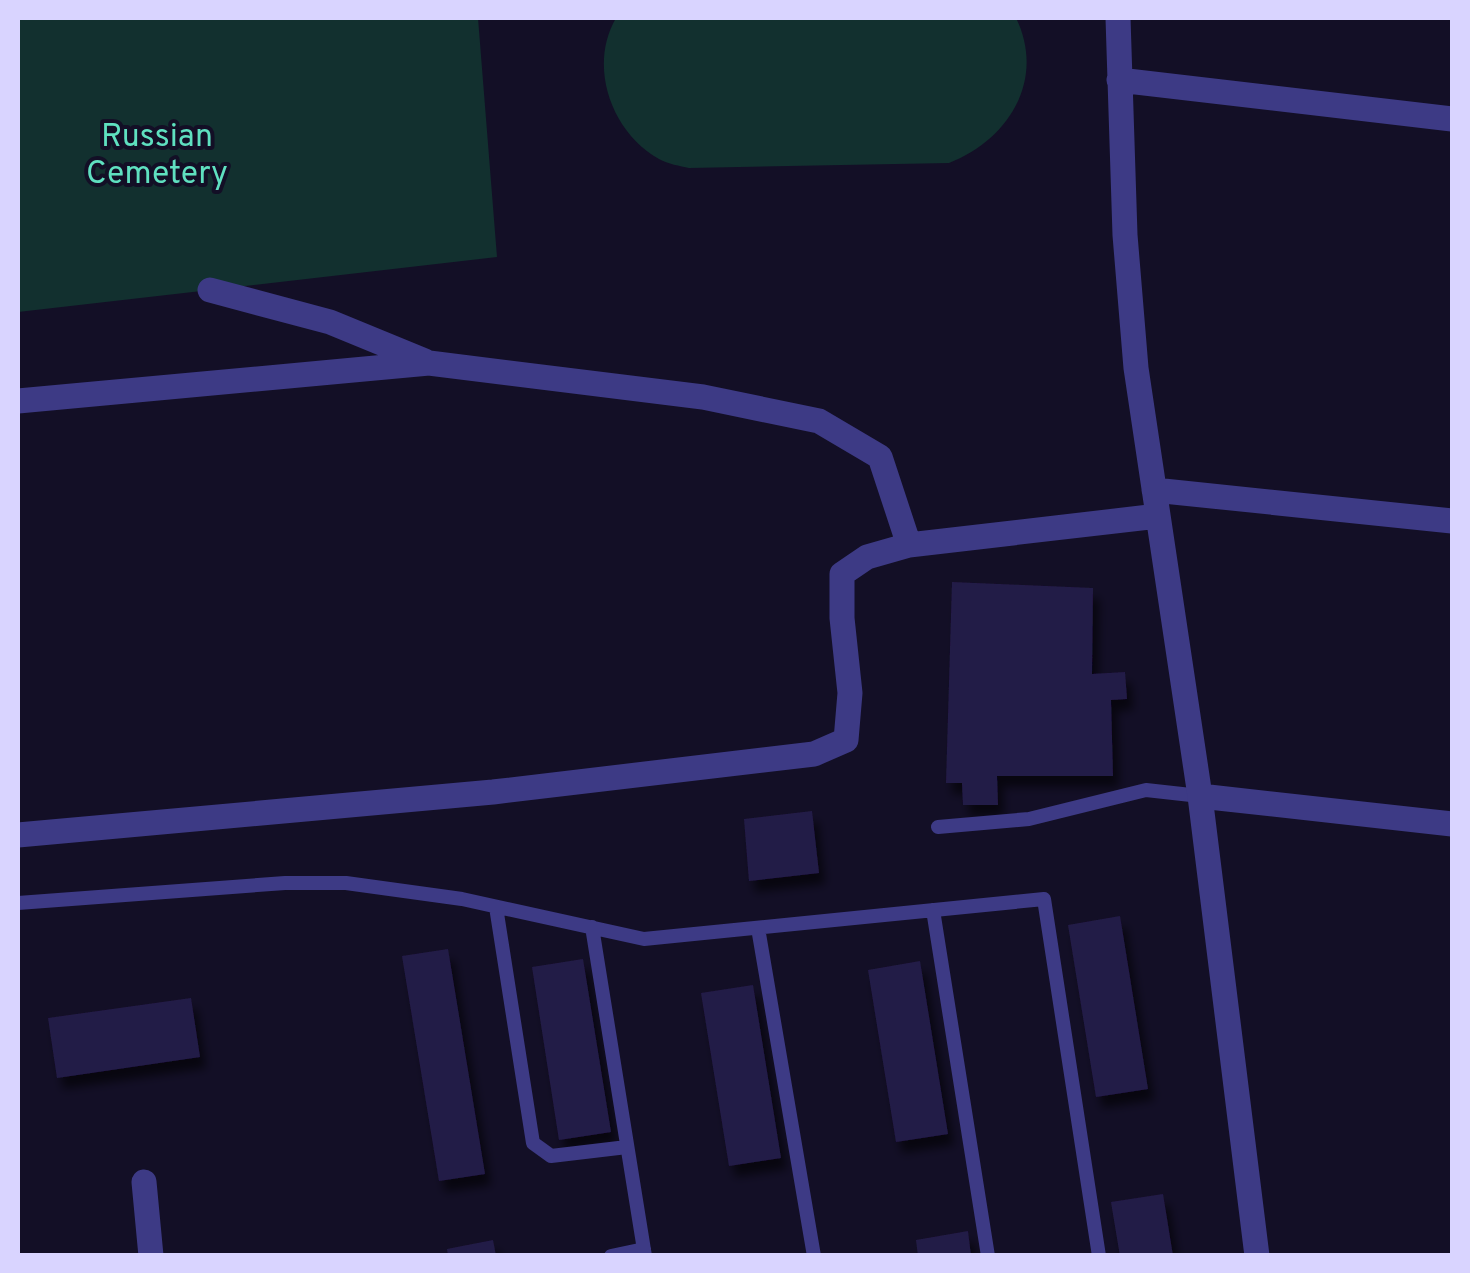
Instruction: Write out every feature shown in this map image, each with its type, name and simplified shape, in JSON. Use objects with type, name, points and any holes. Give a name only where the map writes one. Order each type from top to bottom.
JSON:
[{"type":"street","points":[[1118,18],[1125,235],[1136,368],[1200,796],[1257,1256]]},
{"type":"street","points":[[1119,80],[1452,119]]},
{"type":"street","points":[[210,290],[330,322],[429,363]]},
{"type":"street","points":[[18,401],[429,363],[703,397],[820,421],[880,457],[910,545]]},
{"type":"street","points":[[1154,490],[1452,522]]},
{"type":"street","points":[[18,835],[493,792],[814,754],[846,740],[850,693],[842,574],[867,557],[910,545],[1158,516]]},
{"type":"street","points":[[1200,796],[1452,824]]},
{"type":"street","points":[[144,1182],[152,1256]]},
{"type":"lane","points":[[938,826],[1029,819],[1146,790],[1200,796]]},
{"type":"lane","points":[[18,903],[346,882],[496,907],[644,938],[1044,899],[1099,1256]]},
{"type":"lane","points":[[496,907],[533,1143],[551,1156],[627,1147]]},
{"type":"lane","points":[[933,910],[988,1256]]},
{"type":"lane","points":[[592,927],[644,1252],[611,1256]]},
{"type":"lane","points":[[758,928],[814,1256]]},
{"type":"green space","name":"Russian Cemetery","points":[[18,18],[478,18],[497,257],[18,312]]},
{"type":"green space","points":[[616,18],[1016,18],[1027,63],[1024,85],[1016,105],[989,139],[949,163],[689,168],[663,161],[642,147],[617,115],[609,96],[604,56]]},
{"type":"building","points":[[952,582],[1093,588],[1092,674],[1125,672],[1127,699],[1111,700],[1113,776],[997,776],[998,805],[963,805],[962,783],[946,783]]},
{"type":"building","points":[[812,811],[819,873],[749,881],[744,819]]},
{"type":"building","points":[[1120,916],[1148,1089],[1096,1097],[1068,925]]},
{"type":"building","points":[[448,949],[485,1174],[439,1181],[402,956]]},
{"type":"building","points":[[583,959],[611,1132],[559,1140],[532,967]]},
{"type":"building","points":[[920,961],[948,1134],[896,1142],[868,970]]},
{"type":"building","points":[[753,985],[781,1158],[729,1166],[701,993]]},
{"type":"building","points":[[191,998],[200,1057],[57,1078],[48,1018]]},
{"type":"building","points":[[1163,1194],[1173,1256],[1120,1256],[1111,1202]]},
{"type":"building","points":[[968,1231],[971,1256],[918,1256],[916,1240]]},
{"type":"building","points":[[493,1240],[496,1256],[448,1256],[447,1249]]}]
